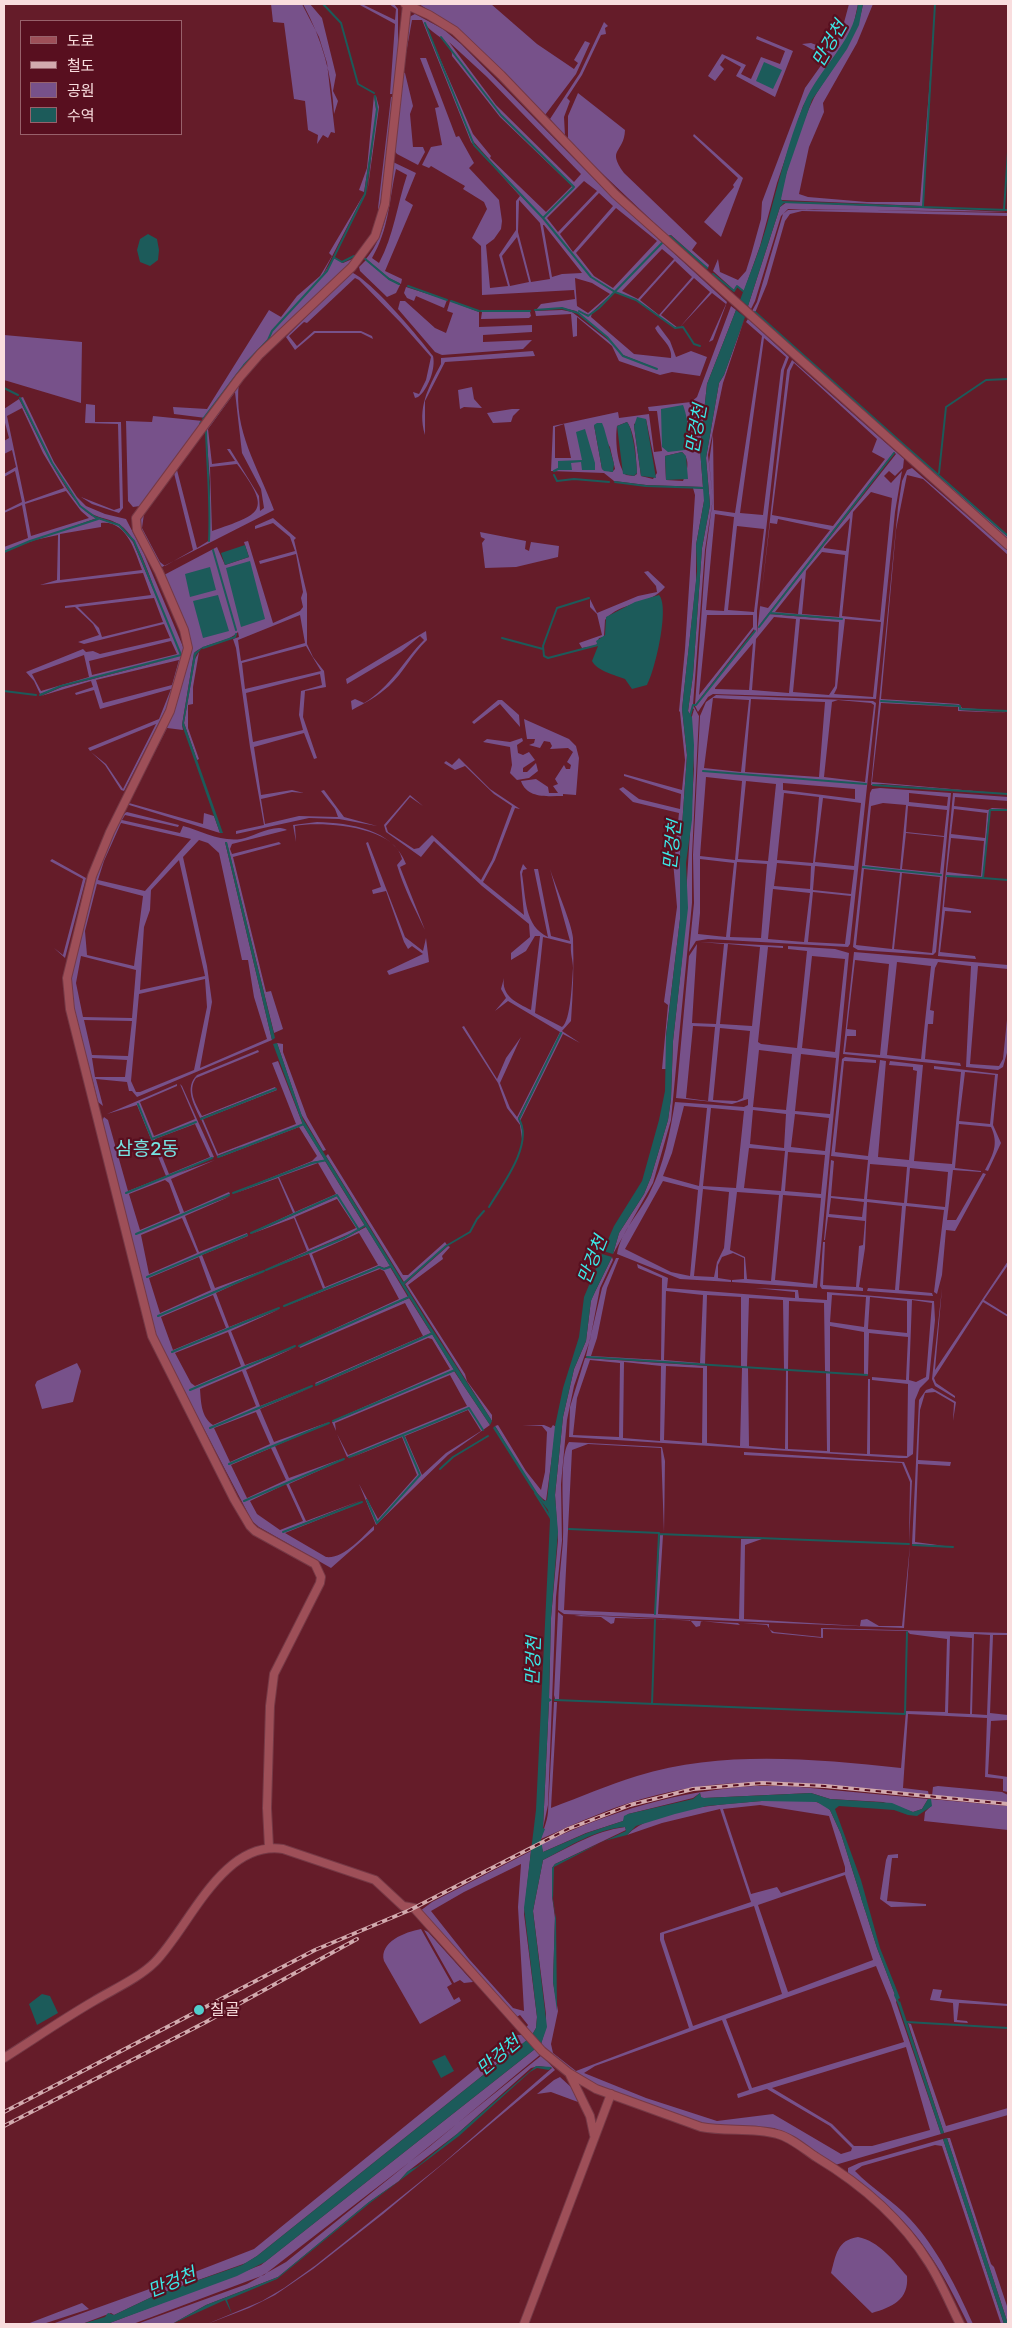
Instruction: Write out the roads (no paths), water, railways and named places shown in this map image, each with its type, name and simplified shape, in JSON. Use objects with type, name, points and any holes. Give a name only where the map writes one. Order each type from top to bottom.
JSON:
[{"type":"street","points":[[269,1847],[267,1808],[270,1706],[274,1674],[320,1583],[321,1577],[315,1564],[254,1531],[250,1526],[157,1350],[70,1009],[67,978],[92,876],[110,832],[170,710],[188,648],[184,630],[163,581],[137,530],[136,518],[246,370],[352,267],[375,236],[386,204],[406,4],[430,15],[455,31],[501,75],[602,181],[1008,545]]},
{"type":"street","points":[[4,2058],[150,1966],[220,1877],[249,1853],[269,1847],[283,1849],[375,1880],[403,1906],[414,1908],[542,2051],[582,2082],[701,2127],[721,2131],[764,2131],[779,2134],[835,2168],[885,2207],[908,2234],[929,2264],[960,2324]]},
{"type":"street","points":[[569,2073],[590,2116],[594,2135]]},
{"type":"street","points":[[524,2324],[611,2094]]},
{"type":"water","points":[[858,4],[863,4],[859,25],[847,49],[812,100],[787,172],[781,199],[784,203],[780,207],[748,306],[740,300],[763,237],[798,119],[810,91],[850,31]]},
{"type":"water","points":[[764,62],[782,70],[773,89],[756,81]]},
{"type":"water","points":[[148,234],[157,239],[159,250],[158,260],[150,266],[140,262],[137,250],[140,239]]},
{"type":"water","points":[[736,310],[745,317],[724,375],[719,383],[706,458],[710,505],[702,548],[693,675],[688,711],[692,717],[694,745],[692,820],[686,863],[688,908],[673,1041],[671,1099],[668,1120],[651,1177],[644,1194],[619,1233],[613,1254],[603,1251],[614,1226],[642,1181],[665,1091],[666,1036],[680,919],[680,855],[687,755],[682,709],[697,571],[696,545],[704,501],[700,449],[707,384]]},
{"type":"water","points":[[683,405],[688,428],[687,446],[685,450],[668,452],[662,447],[661,409]]},
{"type":"water","points":[[637,417],[646,419],[656,478],[641,476],[634,426]]},
{"type":"water","points":[[627,422],[631,431],[635,454],[637,473],[634,476],[623,474],[617,426]]},
{"type":"water","points":[[602,423],[604,428],[614,464],[613,472],[602,469],[594,425]]},
{"type":"water","points":[[585,429],[595,463],[595,470],[582,470],[581,462],[571,463],[572,470],[558,470],[558,461],[582,460],[576,432]]},
{"type":"water","points":[[682,452],[686,456],[688,479],[666,480],[665,456]]},
{"type":"water","points":[[245,545],[249,557],[225,565],[221,553]]},
{"type":"water","points":[[250,561],[265,619],[241,627],[226,568]]},
{"type":"water","points":[[210,567],[216,590],[190,597],[185,574]]},
{"type":"water","points":[[218,595],[229,631],[203,638],[193,601]]},
{"type":"water","points":[[659,595],[663,612],[654,667],[647,685],[632,689],[625,679],[607,672],[594,664],[592,661],[598,646],[596,641],[605,635],[606,617],[635,602]]},
{"type":"water","points":[[204,646],[196,655],[184,723],[223,833],[220,833],[182,725],[194,653]]},
{"type":"water","points":[[225,842],[227,842],[275,1038],[272,1040]]},
{"type":"water","points":[[277,1043],[303,1119],[427,1321],[492,1421],[490,1425],[462,1383],[303,1125],[273,1044]]},
{"type":"water","points":[[602,1254],[612,1257],[591,1300],[586,1341],[574,1369],[563,1417],[555,1495],[558,1532],[551,1618],[549,1698],[552,1700],[549,1702],[543,1828],[545,1829],[541,1839],[543,1852],[587,1833],[623,1821],[624,1816],[628,1814],[693,1799],[700,1793],[701,1797],[704,1798],[811,1793],[830,1799],[892,1803],[913,1812],[922,1809],[928,1799],[931,1799],[932,1806],[917,1816],[894,1810],[839,1806],[835,1809],[861,1880],[880,1948],[900,1998],[897,2000],[877,1948],[841,1834],[830,1810],[817,1802],[762,1801],[707,1806],[636,1826],[627,1835],[605,1841],[626,1831],[625,1827],[614,1828],[593,1835],[543,1860],[533,1911],[547,2027],[541,2044],[532,2035],[536,2028],[537,2017],[524,1908],[536,1810],[550,1520],[548,1510],[531,1488],[493,1428],[495,1426],[538,1494],[544,1501],[547,1500],[555,1426],[563,1388],[579,1337],[584,1297]]},
{"type":"water","points":[[600,1843],[554,1867],[553,1899],[556,1919],[557,2011],[553,1982],[555,1914],[552,1896],[552,1868],[555,1864]]},
{"type":"water","points":[[42,1994],[50,1996],[58,2013],[37,2025],[29,2004]]},
{"type":"water","points":[[900,2001],[944,2133],[941,2134],[898,2004]]},
{"type":"water","points":[[527,2040],[535,2049],[265,2262],[237,2276],[107,2324],[82,2324],[105,2317],[108,2313],[114,2315],[156,2295],[242,2265],[257,2256]]},
{"type":"water","points":[[445,2055],[454,2071],[441,2078],[432,2061]]},
{"type":"water","points":[[536,2066],[552,2067],[549,2070],[537,2068],[530,2072],[459,2136],[370,2203],[277,2279],[227,2300],[232,2314],[225,2300],[172,2324],[206,2305],[278,2277],[369,2202],[399,2181],[408,2171],[418,2166]]},
{"type":"water","points":[[947,2138],[1008,2324],[1004,2324],[943,2139]]},
{"type":"waterway","points":[[323,4],[341,23],[358,84],[374,93]]},
{"type":"waterway","points":[[923,206],[935,4]]},
{"type":"waterway","points":[[425,23],[474,145],[543,218],[591,277],[615,292],[636,300],[675,328],[683,327],[694,344],[700,346]]},
{"type":"waterway","points":[[441,37],[501,115],[574,187],[543,218]]},
{"type":"waterway","points":[[203,419],[244,365],[268,340],[272,331],[327,271],[365,194],[377,109],[375,96]]},
{"type":"waterway","points":[[1004,209],[1008,152]]},
{"type":"waterway","points":[[782,202],[1007,210]]},
{"type":"waterway","points":[[670,236],[707,268]]},
{"type":"waterway","points":[[579,311],[588,316],[599,308],[662,243]]},
{"type":"waterway","points":[[335,258],[342,262],[354,256]]},
{"type":"waterway","points":[[364,258],[389,279],[399,284]]},
{"type":"waterway","points":[[713,274],[734,291],[737,286],[743,291]]},
{"type":"waterway","points":[[408,286],[447,300]]},
{"type":"waterway","points":[[451,301],[479,311]]},
{"type":"waterway","points":[[535,310],[562,308],[578,313],[607,337],[623,356],[657,369]]},
{"type":"waterway","points":[[481,311],[530,311]]},
{"type":"waterway","points":[[755,312],[902,445]]},
{"type":"waterway","points":[[939,473],[946,407],[986,380],[1008,379]]},
{"type":"waterway","points":[[4,388],[18,395]]},
{"type":"waterway","points":[[20,398],[52,463],[80,506],[95,517],[119,525],[134,541],[181,655],[61,686],[40,695]]},
{"type":"waterway","points":[[206,430],[209,541]]},
{"type":"waterway","points":[[903,444],[1008,536]]},
{"type":"waterway","points":[[759,627],[894,453]]},
{"type":"waterway","points":[[554,471],[558,469]]},
{"type":"waterway","points":[[554,475],[557,481],[574,479],[609,482]]},
{"type":"waterway","points":[[615,482],[646,486],[705,488]]},
{"type":"waterway","points":[[4,552],[30,541],[98,519]]},
{"type":"waterway","points":[[213,550],[236,630]]},
{"type":"waterway","points":[[589,598],[557,608],[543,646],[544,656],[548,658],[598,645]]},
{"type":"waterway","points":[[770,613],[842,619]]},
{"type":"waterway","points":[[690,716],[693,705],[696,705],[755,631]]},
{"type":"waterway","points":[[203,648],[235,637],[236,634]]},
{"type":"waterway","points":[[502,638],[543,649]]},
{"type":"waterway","points":[[4,691],[36,695]]},
{"type":"waterway","points":[[881,701],[960,706],[960,709],[1008,711]]},
{"type":"waterway","points":[[703,771],[866,784]]},
{"type":"waterway","points":[[873,785],[1008,794]]},
{"type":"waterway","points":[[947,876],[983,878],[990,810],[1008,810]]},
{"type":"waterway","points":[[863,867],[941,875]]},
{"type":"waterway","points":[[983,878],[1008,880]]},
{"type":"waterway","points":[[489,1207],[520,1152],[523,1129],[519,1119],[561,1033]]},
{"type":"waterway","points":[[201,1119],[276,1089]]},
{"type":"waterway","points":[[138,1104],[152,1139],[196,1122]]},
{"type":"waterway","points":[[218,1157],[304,1124]]},
{"type":"waterway","points":[[126,1193],[212,1158]]},
{"type":"waterway","points":[[233,1193],[312,1163],[327,1160]]},
{"type":"waterway","points":[[136,1234],[229,1195]]},
{"type":"waterway","points":[[251,1233],[337,1195],[359,1230]]},
{"type":"waterway","points":[[403,1284],[446,1246],[470,1232],[484,1211]]},
{"type":"waterway","points":[[266,1270],[344,1238],[366,1225]]},
{"type":"waterway","points":[[147,1277],[247,1235]]},
{"type":"waterway","points":[[284,1306],[379,1267],[384,1269],[390,1267]]},
{"type":"waterway","points":[[158,1316],[264,1271]]},
{"type":"waterway","name":"만겅천","points":[[590,1301],[594,1291]]},
{"type":"waterway","points":[[299,1346],[409,1297]]},
{"type":"waterway","points":[[172,1352],[279,1308]]},
{"type":"waterway","points":[[316,1385],[433,1333]]},
{"type":"waterway","points":[[190,1390],[295,1346]]},
{"type":"waterway","points":[[587,1357],[867,1375]]},
{"type":"waterway","points":[[333,1421],[455,1370]]},
{"type":"waterway","points":[[210,1428],[312,1386]]},
{"type":"waterway","points":[[349,1457],[469,1408],[483,1430]]},
{"type":"waterway","points":[[229,1464],[329,1423]]},
{"type":"waterway","points":[[367,1500],[377,1523],[420,1475],[403,1435]]},
{"type":"waterway","points":[[440,1469],[453,1457],[488,1436]]},
{"type":"waterway","points":[[244,1501],[344,1459]]},
{"type":"waterway","points":[[535,1493],[550,1517]]},
{"type":"waterway","points":[[283,1532],[362,1502]]},
{"type":"waterway","points":[[569,1529],[659,1533]]},
{"type":"waterway","points":[[655,1614],[659,1534],[909,1544]]},
{"type":"waterway","points":[[913,1545],[953,1547]]},
{"type":"waterway","points":[[652,1704],[655,1620]]},
{"type":"waterway","points":[[555,1700],[905,1714],[907,1632]]},
{"type":"waterway","points":[[862,1898],[866,1910]]},
{"type":"waterway","points":[[895,1995],[899,2004]]},
{"type":"waterway","points":[[907,2022],[1008,2028]]},
{"type":"railway","points":[[4,2112],[315,1950],[410,1910],[568,1829],[630,1805],[693,1789],[762,1783],[825,1786],[1008,1804]]},
{"type":"railway","points":[[4,2126],[206,2022],[357,1939]]},
{"type":"place","name":"칠골","points":[[199,2010]]},
{"type":"district","name":"삼흥2동","points":[[147,1150]]}]
